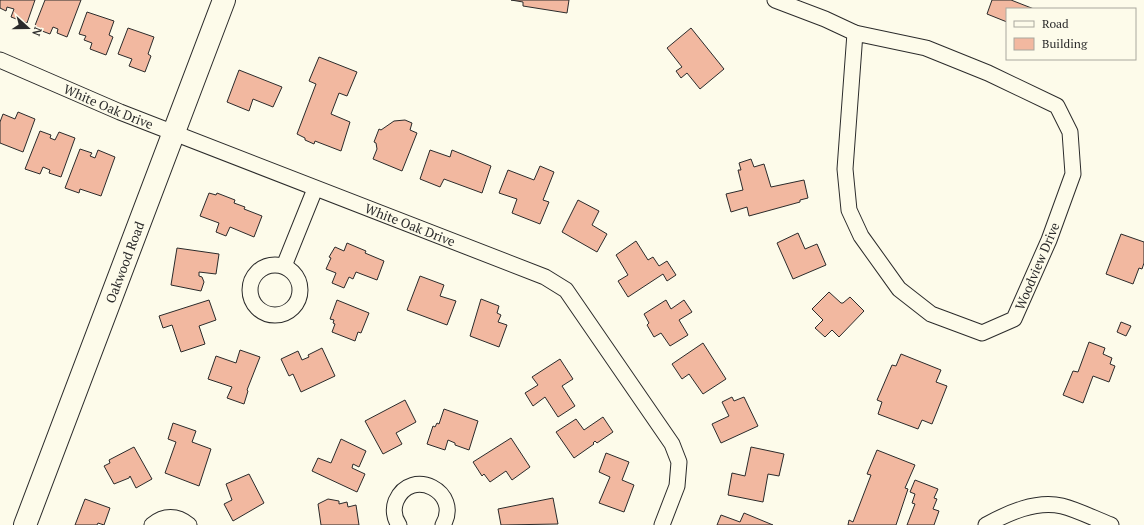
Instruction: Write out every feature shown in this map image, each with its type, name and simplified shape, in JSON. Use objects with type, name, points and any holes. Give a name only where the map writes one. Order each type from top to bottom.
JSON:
[{"type":"street","name":"Oakwood Road","points":[[25,525],[224,0]]},
{"type":"street","name":"Woodview Drive","points":[[775,0],[825,19],[855,33],[926,48],[988,73],[1057,106],[1070,132],[1073,174],[1049,240],[1014,319],[982,333],[931,314],[899,289],[861,236],[849,210],[845,169],[855,33]]},
{"type":"street","name":"White Oak Drive","points":[[0,60],[173,133],[545,277],[566,290],[672,444],[679,462],[677,486],[662,525]]},
{"type":"street","points":[[284,266],[315,189]]},
{"type":"street","points":[[399,525],[394,512],[395,503],[399,495],[405,489],[414,485],[423,484],[431,486],[439,491],[444,498],[447,507],[447,522]]},
{"type":"street","points":[[986,525],[1013,511],[1038,506],[1061,506],[1110,525]]},
{"type":"street","points":[[152,525],[162,519],[174,517],[189,525]]},
{"type":"building","points":[[0,0],[35,0],[27,23],[11,17],[14,9],[7,7],[6,11],[0,8]]},
{"type":"building","points":[[45,0],[81,0],[67,37],[57,33],[58,29],[53,27],[50,34],[34,28]]},
{"type":"building","points":[[511,0],[569,0],[567,13],[523,6],[523,2]]},
{"type":"building","points":[[992,0],[1011,0],[1031,8],[1006,8],[1006,22],[987,14]]},
{"type":"building","points":[[87,12],[114,21],[109,35],[113,37],[106,55],[90,49],[92,43],[84,40],[86,36],[79,34]]},
{"type":"building","points":[[128,28],[154,37],[148,54],[151,56],[145,72],[129,66],[132,59],[118,54]]},
{"type":"building","points":[[691,28],[724,69],[700,89],[687,73],[681,78],[676,71],[682,67],[667,48]]},
{"type":"building","points":[[319,57],[357,72],[347,96],[339,93],[331,114],[350,122],[341,151],[315,141],[314,144],[297,134],[316,84],[309,81]]},
{"type":"building","points":[[239,70],[282,87],[273,107],[253,99],[249,111],[227,102]]},
{"type":"building","points":[[18,112],[35,119],[23,152],[0,143],[0,122],[3,114],[15,119]]},
{"type":"building","points":[[405,120],[412,123],[410,130],[417,133],[402,171],[373,159],[377,149],[376,143],[374,142],[379,129],[381,130],[394,121]]},
{"type":"building","points":[[40,131],[51,135],[50,138],[55,140],[59,132],[75,138],[61,177],[49,173],[50,170],[43,167],[40,174],[25,169]]},
{"type":"building","points":[[80,149],[92,153],[90,156],[95,158],[98,150],[115,157],[101,196],[80,189],[79,193],[65,188]]},
{"type":"building","points":[[430,150],[450,157],[452,150],[491,166],[482,193],[444,179],[440,187],[420,179]]},
{"type":"building","points":[[751,159],[754,167],[764,164],[771,187],[804,180],[808,198],[800,200],[800,202],[749,216],[747,207],[731,212],[726,194],[743,190],[738,170],[741,170],[739,163]]},
{"type":"building","points":[[540,166],[554,172],[543,200],[549,202],[540,224],[512,213],[517,199],[499,193],[508,170],[534,180]]},
{"type":"building","points":[[209,193],[216,195],[217,193],[235,200],[234,203],[245,207],[244,209],[262,216],[254,237],[230,227],[226,236],[216,232],[219,223],[200,216]]},
{"type":"building","points":[[578,200],[599,211],[592,225],[607,234],[597,252],[562,232]]},
{"type":"building","points":[[798,233],[805,249],[817,244],[826,265],[793,279],[777,243]]},
{"type":"building","points":[[1121,234],[1144,242],[1144,263],[1142,269],[1139,268],[1133,284],[1106,274]]},
{"type":"building","points":[[636,241],[648,260],[653,257],[659,266],[667,261],[676,275],[667,281],[663,274],[628,297],[618,281],[628,275],[616,255]]},
{"type":"building","points":[[347,243],[384,261],[377,280],[356,272],[353,279],[349,277],[344,288],[332,283],[336,273],[326,269],[331,258],[329,257],[335,247],[344,251]]},
{"type":"building","points":[[177,248],[219,254],[216,274],[199,272],[199,276],[202,277],[204,282],[201,291],[171,285]]},
{"type":"building","points":[[420,276],[444,285],[440,296],[456,301],[447,325],[407,310]]},
{"type":"building","points":[[829,292],[841,303],[850,297],[864,311],[839,337],[832,330],[825,337],[815,328],[823,320],[812,309]]},
{"type":"building","points":[[481,299],[499,306],[497,313],[501,315],[498,322],[507,325],[499,347],[470,336]]},
{"type":"building","points":[[209,300],[216,320],[199,326],[205,344],[181,352],[172,325],[163,328],[159,316]]},
{"type":"building","points":[[337,300],[369,313],[361,333],[358,332],[355,341],[332,332],[335,324],[333,323],[334,320],[330,319]]},
{"type":"building","points":[[666,300],[671,309],[684,300],[692,312],[679,320],[688,335],[670,346],[661,333],[654,337],[647,325],[649,323],[644,314]]},
{"type":"building","points":[[1121,322],[1131,326],[1126,336],[1117,332]]},
{"type":"building","points":[[1089,342],[1105,348],[1103,354],[1112,358],[1110,364],[1115,366],[1109,382],[1093,376],[1083,403],[1063,395],[1073,371],[1078,372]]},
{"type":"building","points":[[703,343],[726,379],[703,394],[689,374],[682,379],[672,364]]},
{"type":"building","points":[[322,348],[335,376],[301,392],[293,374],[289,376],[281,359],[298,351],[302,360],[309,357],[308,355]]},
{"type":"building","points":[[240,350],[260,357],[247,390],[244,404],[227,398],[232,387],[208,379],[216,356],[236,363]]},
{"type":"building","points":[[901,354],[941,370],[936,382],[947,386],[932,424],[922,420],[918,429],[878,414],[882,402],[877,400],[892,365],[896,366]]},
{"type":"building","points":[[560,359],[573,379],[562,386],[575,406],[558,417],[545,397],[533,406],[525,393],[538,385],[532,377]]},
{"type":"building","points":[[732,397],[734,401],[744,397],[758,426],[721,443],[712,424],[729,416],[722,402]]},
{"type":"building","points":[[405,400],[416,422],[396,433],[402,444],[383,454],[365,421]]},
{"type":"building","points":[[444,409],[478,421],[469,450],[455,445],[455,443],[448,440],[445,450],[427,444],[433,426],[435,427],[437,423],[439,424]]},
{"type":"building","points":[[603,417],[613,432],[597,443],[595,441],[593,443],[594,444],[574,458],[556,432],[576,419],[584,430]]},
{"type":"building","points":[[173,423],[196,431],[192,442],[211,449],[199,486],[165,473],[176,442],[168,439]]},
{"type":"building","points":[[511,438],[530,467],[512,480],[506,471],[490,482],[484,474],[482,476],[473,462]]},
{"type":"building","points":[[341,439],[366,451],[359,467],[353,464],[352,468],[365,474],[357,492],[312,471],[318,458],[331,463]]},
{"type":"building","points":[[134,447],[152,479],[136,488],[130,476],[129,478],[114,484],[104,466],[110,463],[109,460]]},
{"type":"building","points":[[751,447],[784,454],[779,476],[768,474],[763,502],[728,495],[732,473],[745,476]]},
{"type":"building","points":[[877,450],[915,465],[905,488],[908,489],[896,525],[848,525],[849,520],[853,522],[871,475],[867,474]]},
{"type":"building","points":[[606,453],[629,462],[622,480],[634,485],[624,512],[599,503],[610,477],[599,472]]},
{"type":"building","points":[[249,474],[264,503],[233,521],[224,504],[232,500],[226,484]]},
{"type":"building","points":[[915,480],[938,489],[934,498],[937,499],[933,509],[939,511],[934,525],[907,525],[915,504],[912,503],[915,494],[910,492]]},
{"type":"building","points":[[553,498],[558,524],[501,525],[498,509]]},
{"type":"building","points":[[85,499],[110,508],[104,525],[98,523],[97,525],[75,525]]},
{"type":"building","points":[[328,499],[339,501],[339,504],[347,502],[348,507],[356,505],[359,525],[321,525],[318,504]]},
{"type":"building","points":[[744,513],[773,525],[717,525],[721,515],[740,522]]}]
